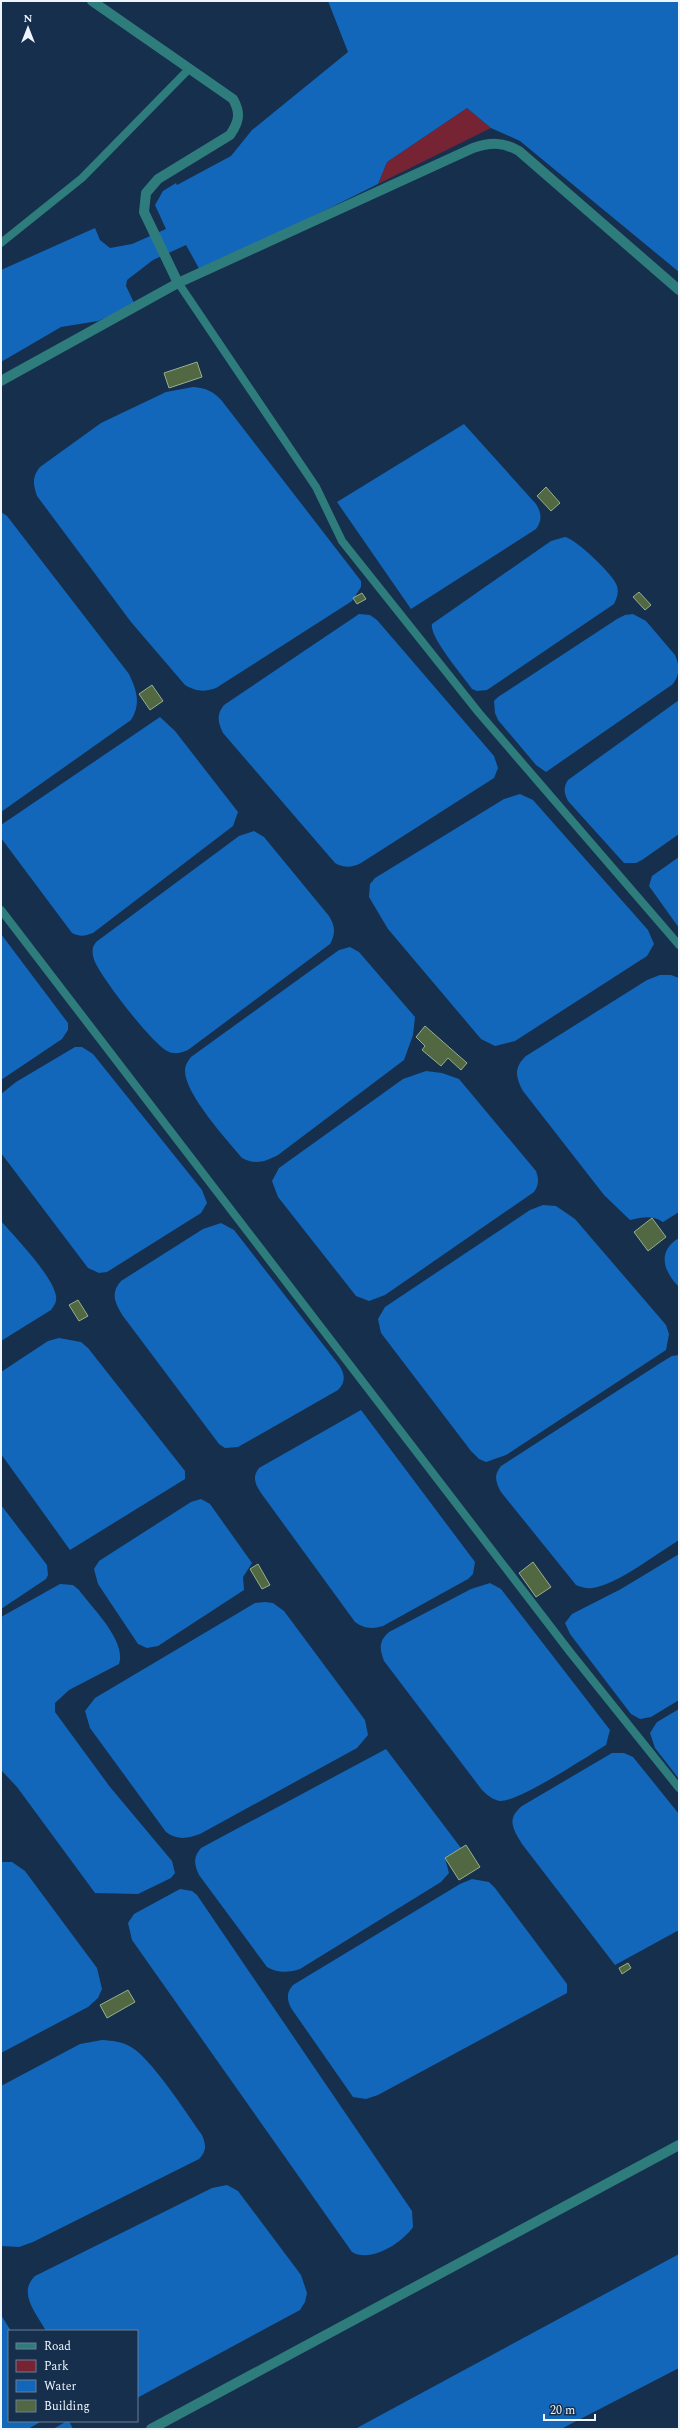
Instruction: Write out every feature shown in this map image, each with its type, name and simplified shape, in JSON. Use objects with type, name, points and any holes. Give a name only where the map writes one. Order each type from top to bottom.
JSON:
[{"type":"street","points":[[92,1],[233,99],[238,108],[239,117],[236,126],[230,135],[151,185],[146,193],[144,212],[168,265]]},
{"type":"street","points":[[1,381],[178,283],[473,148],[485,144],[498,143],[519,151],[679,290]]},
{"type":"street","points":[[151,2429],[679,2145]]},
{"type":"lane","points":[[1,243],[82,178],[189,68]]},
{"type":"lane","points":[[168,265],[178,283],[316,487],[342,541],[479,713],[679,945]]},
{"type":"lane","points":[[1,910],[570,1652],[679,1788]]},
{"type":"green space","points":[[467,108],[491,128],[378,184],[387,162]]},
{"type":"water","points":[[328,1],[679,1],[679,272],[520,141],[491,128],[467,108],[387,162],[378,184],[201,272],[186,245],[153,260],[127,280],[126,286],[135,305],[98,321],[61,327],[1,362],[1,270],[95,228],[100,240],[110,248],[132,244],[166,229],[155,205],[163,191],[231,156],[252,130],[348,52]]},
{"type":"water","points":[[193,387],[202,388],[209,391],[222,401],[361,581],[361,587],[352,601],[216,688],[204,691],[193,689],[185,685],[131,622],[37,496],[34,484],[34,477],[40,467],[101,423],[166,392]]},
{"type":"water","points":[[464,424],[536,504],[540,514],[540,520],[536,529],[411,609],[337,502]]},
{"type":"water","points":[[1,512],[7,516],[129,674],[136,692],[137,703],[131,720],[1,812]]},
{"type":"water","points":[[565,537],[585,550],[609,574],[618,590],[614,604],[487,690],[477,691],[472,689],[441,647],[436,638],[432,624],[551,541]]},
{"type":"water","points":[[359,614],[370,615],[377,620],[494,756],[498,768],[494,778],[361,863],[348,867],[335,863],[223,733],[219,715],[224,705]]},
{"type":"water","points":[[633,614],[646,621],[675,655],[678,663],[677,677],[673,684],[546,772],[536,765],[498,720],[495,713],[494,701],[617,619],[625,615]]},
{"type":"water","points":[[679,700],[679,834],[642,860],[636,863],[624,863],[568,801],[565,793],[565,786],[568,780]]},
{"type":"water","points":[[160,717],[175,731],[238,812],[233,826],[93,933],[82,936],[72,933],[1,838],[1,825]]},
{"type":"water","points":[[520,794],[533,800],[648,930],[654,944],[647,956],[515,1041],[495,1046],[481,1039],[388,929],[369,897],[370,884],[375,878],[504,799]]},
{"type":"water","points":[[254,831],[264,837],[329,916],[333,923],[334,930],[332,940],[330,944],[188,1050],[172,1053],[159,1045],[150,1036],[117,996],[95,962],[93,947],[96,942],[239,836]]},
{"type":"water","points":[[679,857],[679,928],[649,886],[652,876]]},
{"type":"water","points":[[1,934],[68,1023],[68,1030],[62,1039],[1,1080]]},
{"type":"water","points":[[350,947],[359,952],[415,1017],[413,1035],[404,1060],[278,1155],[260,1162],[242,1158],[217,1129],[192,1092],[187,1081],[185,1071],[187,1063],[191,1057],[339,950]]},
{"type":"water","points":[[660,975],[671,975],[679,978],[679,1212],[663,1222],[655,1218],[647,1217],[630,1220],[604,1195],[523,1091],[517,1077],[517,1069],[526,1056],[647,980]]},
{"type":"water","points":[[75,1047],[82,1047],[93,1054],[202,1190],[207,1203],[201,1213],[107,1272],[99,1273],[88,1268],[1,1153],[1,1094],[16,1082]]},
{"type":"water","points":[[426,1071],[442,1073],[459,1079],[536,1171],[538,1184],[534,1192],[385,1295],[369,1301],[356,1296],[278,1197],[272,1181],[279,1168],[403,1079]]},
{"type":"water","points":[[543,1205],[556,1206],[575,1219],[666,1325],[669,1334],[666,1350],[506,1455],[486,1462],[479,1459],[471,1451],[381,1333],[378,1319],[385,1307],[530,1210]]},
{"type":"water","points":[[1,1221],[24,1246],[41,1268],[53,1288],[56,1298],[55,1304],[51,1310],[1,1341]]},
{"type":"water","points":[[221,1223],[234,1230],[339,1365],[344,1378],[341,1387],[338,1390],[238,1447],[225,1448],[219,1444],[123,1316],[115,1298],[116,1290],[121,1281],[203,1229]]},
{"type":"water","points":[[679,1238],[679,1287],[666,1268],[665,1255],[667,1249]]},
{"type":"water","points":[[59,1338],[81,1342],[88,1348],[185,1471],[185,1479],[70,1550],[1,1454],[1,1372],[48,1341]]},
{"type":"water","points":[[679,1355],[679,1540],[637,1568],[602,1586],[584,1588],[576,1585],[501,1492],[496,1479],[498,1470],[501,1466],[662,1362],[672,1356]]},
{"type":"water","points":[[361,1410],[475,1562],[473,1574],[468,1579],[383,1626],[375,1628],[365,1627],[355,1622],[261,1493],[255,1480],[259,1468]]},
{"type":"water","points":[[201,1499],[210,1504],[252,1563],[243,1577],[244,1590],[158,1646],[147,1648],[138,1644],[98,1584],[94,1569],[99,1561],[191,1502]]},
{"type":"water","points":[[1,1505],[47,1565],[48,1575],[46,1579],[1,1609]]},
{"type":"water","points":[[679,1554],[679,1700],[651,1717],[640,1719],[631,1714],[570,1634],[565,1623],[572,1614],[621,1589]]},
{"type":"water","points":[[490,1583],[501,1589],[610,1730],[606,1745],[537,1787],[509,1799],[500,1801],[490,1797],[482,1790],[384,1661],[381,1652],[383,1638],[389,1632],[471,1589]]},
{"type":"water","points":[[60,1584],[73,1585],[79,1590],[107,1625],[118,1645],[120,1655],[119,1664],[69,1690],[55,1703],[55,1712],[110,1787],[172,1861],[175,1873],[171,1878],[138,1894],[95,1893],[17,1787],[1,1770],[1,1617]]},
{"type":"water","points":[[255,1603],[273,1603],[284,1611],[365,1720],[368,1735],[357,1748],[200,1834],[186,1838],[170,1835],[166,1832],[90,1728],[85,1711],[95,1698]]},
{"type":"water","points":[[679,1709],[679,1779],[655,1748],[650,1733],[657,1722]]},
{"type":"water","points":[[386,1749],[461,1848],[445,1858],[449,1873],[441,1882],[300,1969],[283,1972],[267,1967],[199,1875],[195,1864],[197,1854],[201,1848]]},
{"type":"water","points":[[612,1753],[624,1753],[633,1757],[679,1814],[679,1930],[615,1965],[522,1844],[516,1834],[513,1824],[514,1815],[522,1806]]},
{"type":"water","points":[[1,1862],[12,1862],[25,1871],[97,1968],[102,1989],[98,1998],[88,2007],[1,2053]]},
{"type":"water","points":[[472,1879],[489,1882],[495,1888],[567,1984],[567,1993],[378,2095],[366,2099],[353,2097],[291,2008],[288,1999],[289,1991],[293,1985],[460,1884]]},
{"type":"water","points":[[180,1889],[192,1891],[197,1895],[412,2211],[413,2227],[402,2239],[386,2250],[368,2255],[360,2255],[352,2252],[132,1940],[128,1923],[134,1914]]},
{"type":"water","points":[[102,2040],[127,2045],[139,2053],[148,2062],[168,2087],[202,2135],[205,2151],[199,2159],[33,2242],[19,2247],[1,2246],[1,2086],[80,2044]]},
{"type":"water","points":[[227,2185],[238,2191],[301,2275],[307,2293],[305,2302],[300,2310],[138,2397],[138,2330],[45,2330],[30,2304],[28,2289],[30,2283],[35,2276],[212,2188]]},
{"type":"water","points":[[679,2254],[679,2368],[561,2429],[355,2429]]},
{"type":"water","points":[[1,2315],[10,2330],[8,2330],[8,2422],[40,2422],[28,2429],[1,2429]]},
{"type":"water","points":[[65,2422],[70,2422],[73,2429],[53,2429]]},
{"type":"building","points":[[197,362],[202,377],[169,388],[164,373]]},
{"type":"building","points":[[546,487],[560,503],[551,511],[537,496]]},
{"type":"building","points":[[639,592],[651,605],[645,610],[633,597]]},
{"type":"building","points":[[362,593],[366,599],[357,604],[353,598]]},
{"type":"building","points":[[152,685],[163,701],[150,710],[139,694]]},
{"type":"building","points":[[425,1026],[467,1063],[461,1070],[448,1058],[441,1066],[422,1050],[425,1046],[416,1037]]},
{"type":"building","points":[[652,1218],[666,1237],[648,1251],[634,1232]]},
{"type":"building","points":[[78,1300],[88,1316],[79,1321],[69,1305]]},
{"type":"building","points":[[533,1562],[551,1587],[536,1597],[519,1573]]},
{"type":"building","points":[[258,1564],[270,1585],[262,1589],[250,1569]]},
{"type":"building","points":[[466,1845],[480,1867],[459,1880],[445,1858]]},
{"type":"building","points":[[628,1963],[631,1968],[622,1974],[619,1968]]},
{"type":"building","points":[[128,1990],[135,2002],[107,2018],[100,2005]]}]
